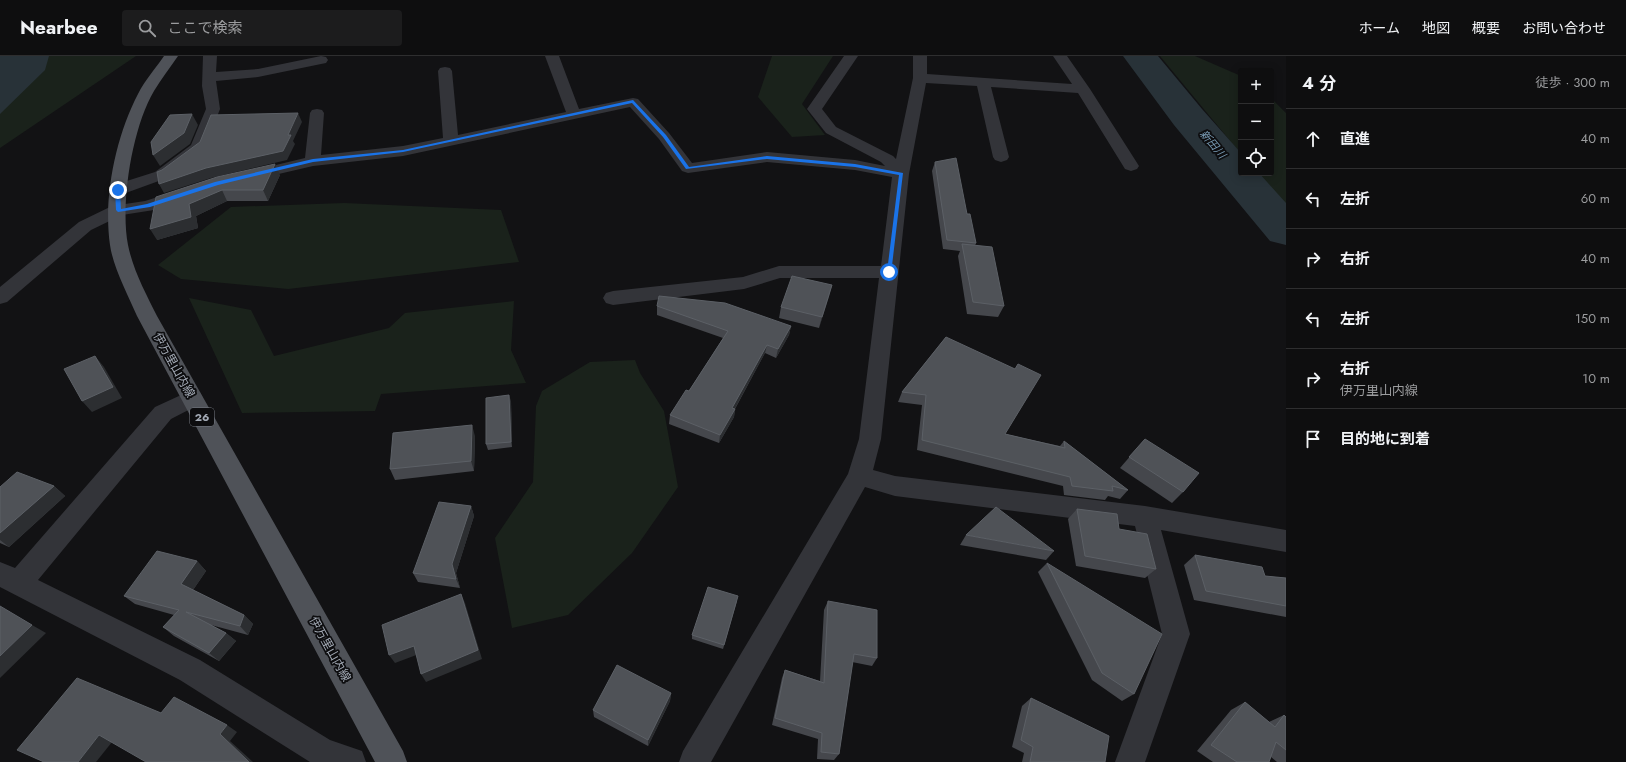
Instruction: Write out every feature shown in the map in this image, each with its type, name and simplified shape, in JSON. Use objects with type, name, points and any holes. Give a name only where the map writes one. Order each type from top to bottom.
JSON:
[{"type":"main road","name":"伊万里山内線","points":[[171,56],[146,92],[132,122],[118,200],[117,224],[120,246],[131,281],[147,316],[392,762]]},
{"type":"street","points":[[0,297],[22,277],[118,200],[161,175],[198,147],[213,109],[209,77],[210,56]]},
{"type":"street","points":[[552,56],[574,114]]},
{"type":"street","points":[[851,56],[814,109],[831,130],[887,159],[901,174]]},
{"type":"street","points":[[694,762],[859,476],[870,439],[901,174],[920,78],[920,56]]},
{"type":"street","points":[[1060,56],[1083,89],[1131,166]]},
{"type":"street","points":[[209,77],[258,73],[321,60]]},
{"type":"street","points":[[445,71],[451,141]]},
{"type":"street","points":[[920,78],[1083,89]]},
{"type":"street","points":[[983,82],[1001,157]]},
{"type":"street","points":[[232,180],[313,161],[403,151],[633,102],[664,136],[688,168],[767,157],[855,165],[901,174]]},
{"type":"street","points":[[313,161],[317,113]]},
{"type":"street","points":[[118,200],[148,206],[196,190]]},
{"type":"street","points":[[612,298],[744,283],[779,272],[889,272]]},
{"type":"street","points":[[0,274],[22,277]]},
{"type":"street","points":[[192,398],[163,413],[10,579],[190,670],[323,753],[351,762]]},
{"type":"street","points":[[859,476],[895,486],[1145,516],[1286,541]]},
{"type":"street","points":[[1130,762],[1176,634],[1145,516]]},
{"type":"shaded area","points":[[0,56],[136,56],[0,148]]},
{"type":"shaded area","points":[[0,56],[49,56],[45,70],[0,114]]},
{"type":"shaded area","points":[[772,56],[833,56],[802,104],[825,135],[792,137],[758,97]]},
{"type":"shaded area","points":[[1160,56],[1195,56],[1238,75],[1238,150]]},
{"type":"shaded area","points":[[1274,101],[1286,113],[1286,209],[1259,176],[1274,176]]},
{"type":"shaded area","points":[[344,203],[501,210],[519,262],[288,289],[181,279],[158,265],[231,207]]},
{"type":"shaded area","points":[[189,298],[251,310],[274,356],[389,328],[405,313],[514,301],[511,350],[526,383],[381,394],[375,411],[242,413]]},
{"type":"shaded area","points":[[635,360],[640,373],[664,411],[678,487],[632,553],[568,615],[512,628],[495,538],[533,482],[536,406],[542,391],[590,362]]},
{"type":"building","points":[[298,113],[288,135],[291,135],[283,151],[206,168],[159,184],[157,172],[162,170],[200,142],[211,115]]},
{"type":"building","points":[[192,114],[184,133],[153,155],[151,142],[170,115]]},
{"type":"building","points":[[956,158],[967,214],[970,214],[976,243],[947,240],[935,162]]},
{"type":"building","points":[[275,164],[263,190],[222,190],[189,204],[191,217],[150,229],[156,197],[217,177]]},
{"type":"building","points":[[962,244],[992,247],[1004,306],[973,302]]},
{"type":"building","points":[[792,276],[832,285],[822,317],[781,307]]},
{"type":"building","points":[[659,296],[725,303],[791,326],[778,349],[767,345],[732,408],[735,409],[720,435],[670,415],[686,390],[689,391],[728,331],[657,306]]},
{"type":"building","points":[[946,337],[1015,369],[1018,364],[1041,375],[1005,434],[1065,448],[1064,441],[1128,490],[1112,486],[1113,491],[1072,486],[1070,477],[922,440],[926,395],[902,392]]},
{"type":"building","points":[[95,356],[113,387],[82,401],[64,369]]},
{"type":"building","points":[[509,395],[511,442],[486,444],[486,398]]},
{"type":"building","points":[[472,425],[471,461],[390,469],[393,433]]},
{"type":"building","points":[[1145,439],[1199,473],[1183,492],[1129,457]]},
{"type":"building","points":[[17,472],[54,486],[0,533],[0,487]]},
{"type":"building","points":[[439,502],[471,506],[452,564],[456,579],[413,573]]},
{"type":"building","points":[[996,507],[1054,551],[966,535]]},
{"type":"building","points":[[1077,509],[1117,514],[1119,529],[1147,534],[1156,569],[1085,556]]},
{"type":"building","points":[[157,551],[197,561],[181,584],[244,615],[240,626],[186,612],[226,633],[209,653],[163,627],[179,610],[124,596]]},
{"type":"building","points":[[1195,555],[1262,567],[1265,576],[1286,578],[1286,606],[1206,591]]},
{"type":"building","points":[[1047,563],[1162,634],[1134,694],[1102,673]]},
{"type":"building","points":[[708,587],[738,596],[724,645],[692,635]]},
{"type":"building","points":[[461,594],[478,650],[421,674],[414,646],[389,655],[382,625]]},
{"type":"building","points":[[828,601],[877,610],[877,658],[854,654],[839,754],[821,752],[822,733],[775,718],[785,670],[824,683]]},
{"type":"building","points":[[0,606],[32,625],[0,656]]},
{"type":"building","points":[[617,665],[671,693],[648,740],[593,710]]},
{"type":"building","points":[[77,678],[161,713],[174,697],[227,725],[220,734],[249,762],[146,762],[99,735],[78,762],[44,762],[17,750]]},
{"type":"building","points":[[1031,698],[1109,736],[1105,762],[1030,762],[1033,747],[1021,740]]},
{"type":"building","points":[[1245,702],[1275,727],[1284,715],[1286,717],[1286,750],[1276,742],[1269,762],[1237,762],[1211,745]]},
{"type":"waterway","name":"新田川","points":[[1140,56],[1188,117],[1286,231]]},
{"type":"route","points":[[118,190],[118,210],[148,206],[217,183],[313,161],[403,151],[633,102],[664,136],[688,168],[767,157],[855,165],[901,174],[889,272]]}]
